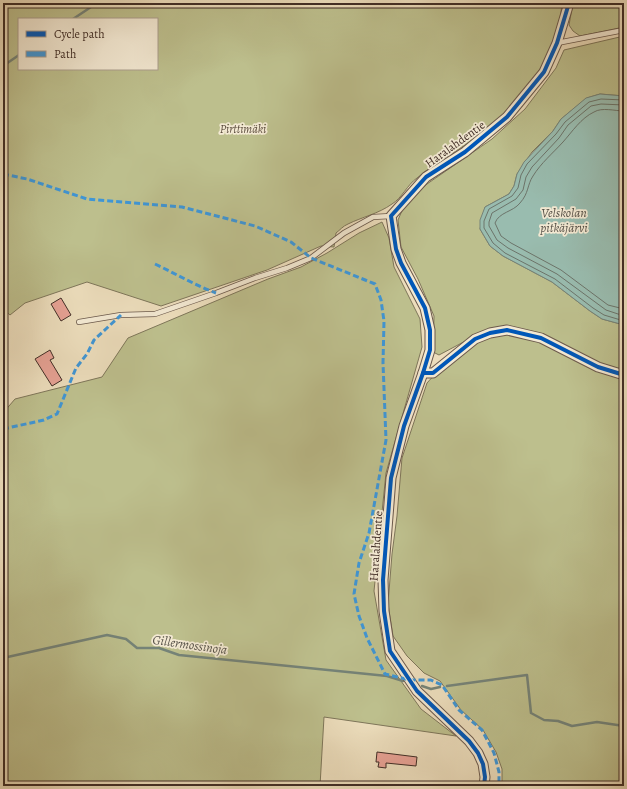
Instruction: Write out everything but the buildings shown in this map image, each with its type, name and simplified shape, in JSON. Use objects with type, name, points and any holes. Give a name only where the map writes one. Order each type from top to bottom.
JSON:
[{"type":"street","name":"Haralahdentie","points":[[484,786],[485,777],[483,764],[470,741],[417,691],[390,651],[384,611],[383,580],[391,478],[404,426],[430,350],[430,330],[425,308],[396,249],[391,216],[426,177],[465,152],[507,117],[544,72],[557,44],[569,3]]},
{"type":"street","points":[[423,373],[433,372],[475,340],[490,333],[507,330],[541,338],[598,367],[624,375]]},
{"type":"lane","points":[[557,44],[624,30]]},
{"type":"lane","points":[[79,322],[121,315],[155,314],[287,268],[311,258],[344,233],[373,217],[391,216]]},
{"type":"green space","name":"Pirttimäki","points":[[3,3],[562,3],[559,23],[545,61],[522,95],[508,110],[477,137],[417,178],[392,204],[343,227],[336,233],[334,247],[321,246],[267,270],[161,306],[87,282],[25,303],[10,315],[3,309]]},
{"type":"green space","points":[[573,3],[624,3],[624,27],[580,36],[573,31],[569,25]]},
{"type":"green space","points":[[624,36],[624,96],[600,94],[587,98],[561,119],[553,131],[532,152],[517,174],[514,186],[509,194],[485,207],[480,229],[490,246],[503,256],[552,282],[602,319],[624,325],[624,372],[599,365],[507,328],[473,337],[439,355],[433,352],[434,316],[418,279],[401,247],[398,220],[404,206],[427,184],[492,139],[525,109],[556,68],[564,50]]},
{"type":"green space","points":[[382,222],[389,238],[394,267],[420,319],[422,347],[386,473],[374,591],[386,660],[421,709],[456,736],[324,717],[320,786],[3,786],[3,413],[15,399],[102,377],[128,338],[268,279],[301,267],[359,233]]},
{"type":"green space","points":[[506,333],[540,341],[624,377],[624,786],[502,786],[502,769],[496,752],[483,730],[461,710],[440,681],[424,673],[407,656],[393,636],[388,604],[402,458],[427,383],[448,363],[466,349],[491,335]]},
{"type":"water","name":"Velskolan pitkäjärvi","points":[[600,94],[624,96],[624,325],[602,319],[552,282],[503,256],[490,246],[480,229],[480,220],[485,207],[509,194],[514,186],[517,174],[524,162],[553,131],[561,119],[586,98]]},
{"type":"waterway","points":[[74,18],[97,3]]},
{"type":"waterway","points":[[3,66],[18,56]]},
{"type":"waterway","name":"Gillermossinoja","points":[[3,658],[107,635],[126,639],[137,648],[159,648],[179,655],[387,676],[403,681]]},
{"type":"waterway","name":"Gillermossinoja","points":[[447,686],[527,675],[531,713],[544,720],[558,721],[572,726],[597,722],[624,726]]},
{"type":"waterway","name":"Gillermossinoja","points":[[422,686],[431,689],[440,687]]},
{"type":"marked path","points":[[3,174],[27,179],[87,199],[182,207],[255,226],[291,242],[311,258],[375,284],[381,300],[384,321],[383,363],[386,440],[369,533],[359,563],[354,594],[359,616],[367,638],[385,674],[410,680],[431,680],[442,685],[459,710],[482,730],[494,753],[499,772],[499,786]]},
{"type":"marked path","points":[[155,264],[216,293]]},
{"type":"marked path","points":[[3,429],[44,420],[57,414],[76,368],[87,354],[94,340],[121,315]]},
{"type":"cycle path","points":[[484,786],[485,777],[483,764],[478,753],[469,741],[417,691],[390,651],[384,611],[383,580],[391,478],[404,426],[430,350],[430,330],[425,308],[401,263],[396,249],[391,216],[426,177],[465,152],[507,117],[544,72],[557,43],[569,3]]},
{"type":"cycle path","points":[[423,373],[433,373],[475,339],[490,333],[507,330],[541,338],[598,367],[624,375]]}]
